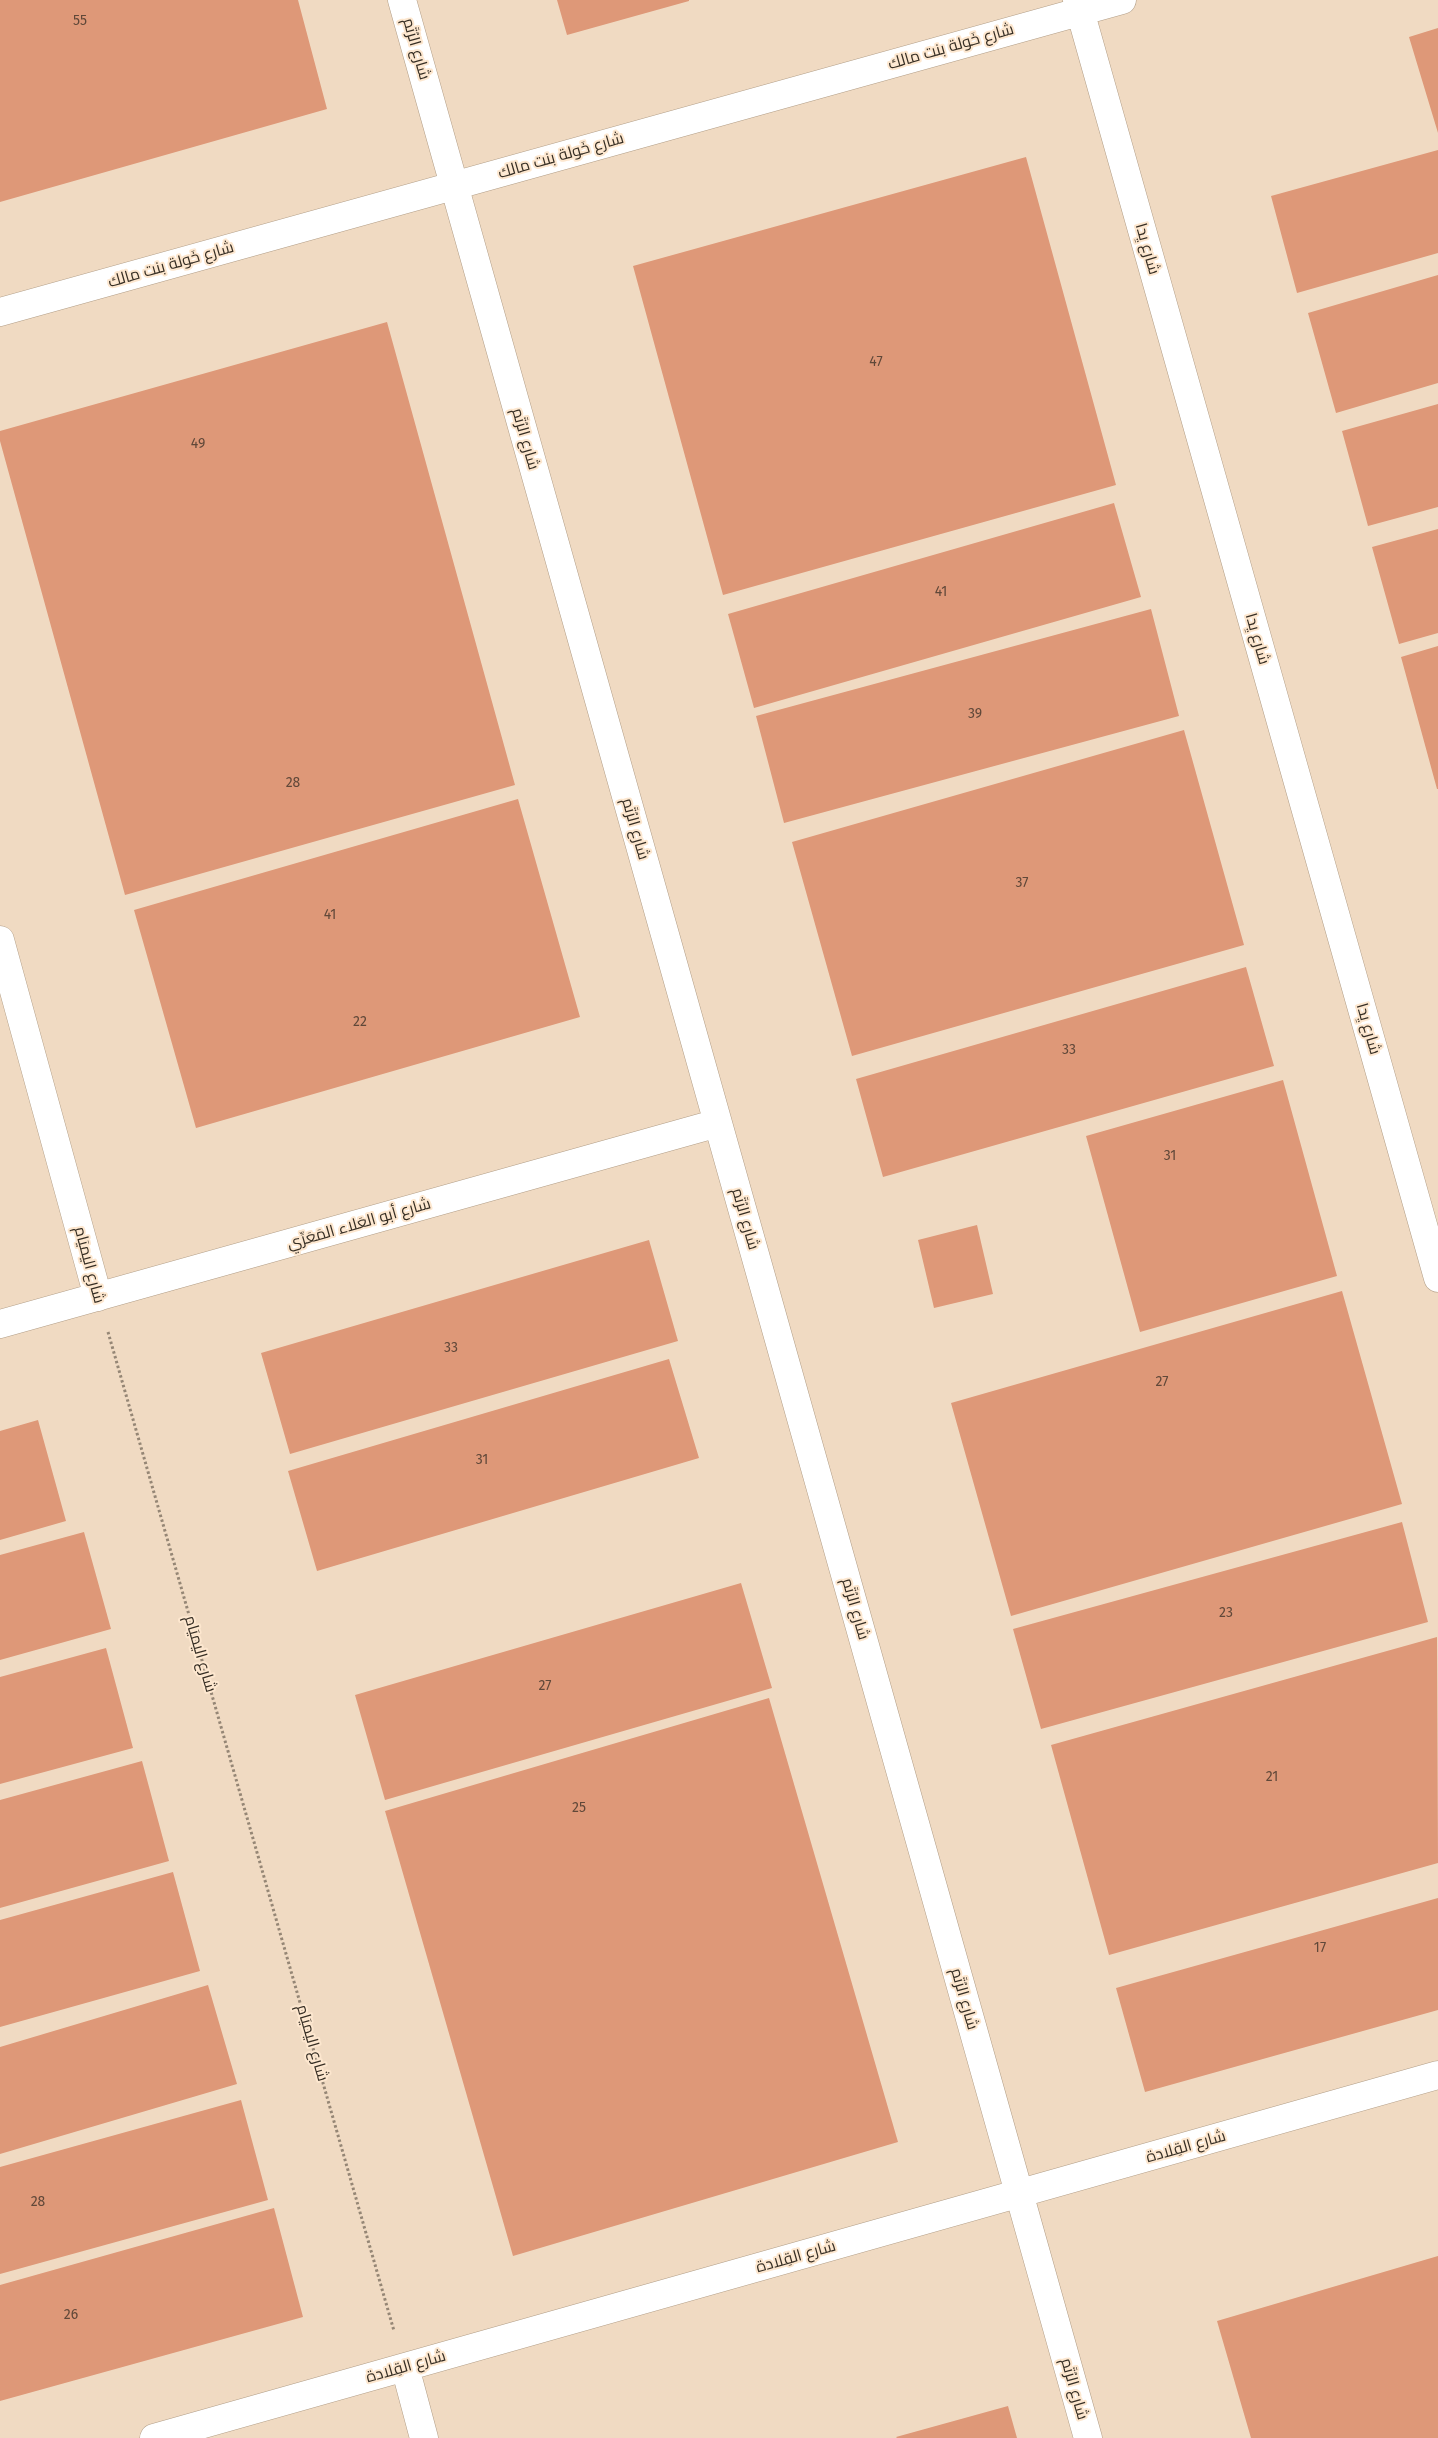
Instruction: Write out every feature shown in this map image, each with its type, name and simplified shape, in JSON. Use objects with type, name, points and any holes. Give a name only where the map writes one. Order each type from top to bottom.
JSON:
[{"type":"street","name":"شارع الرُتَم","points":[[402,0],[1088,2438]]},
{"type":"street","name":"شارع خَولة بنت مالك","points":[[0,312],[454,186],[1078,6],[1122,0]]},
{"type":"street","name":"شارع يِدا","points":[[1078,6],[1438,1278]]},
{"type":"street","name":"شارع اليميَام","points":[[0,940],[98,1297]]},
{"type":"street","name":"شارع أبو العَلاء المَعَرِّي","points":[[0,1324],[718,1123]]},
{"type":"street","name":"شارع القِلادة","points":[[154,2438],[1438,2075]]},
{"type":"street","points":[[405,2367],[424,2438]]},
{"type":"path","name":"شارع اليميَام","points":[[98,1297],[405,2367]]},
{"type":"building","points":[[0,0],[298,0],[327,109],[0,202]]},
{"type":"building","points":[[557,0],[689,0],[689,1],[567,35]]},
{"type":"building","points":[[1438,28],[1438,133],[1409,37]]},
{"type":"building","points":[[1438,150],[1438,253],[1297,293],[1271,196]]},
{"type":"building","points":[[1026,157],[1116,485],[723,595],[633,266]]},
{"type":"building","points":[[1438,275],[1438,383],[1336,413],[1308,313]]},
{"type":"building","points":[[387,322],[515,785],[125,895],[0,441],[0,431]]},
{"type":"building","points":[[1438,404],[1438,507],[1368,526],[1342,431]]},
{"type":"building","points":[[1114,503],[1141,597],[754,708],[728,614]]},
{"type":"building","points":[[1438,529],[1438,633],[1399,644],[1372,547]]},
{"type":"building","points":[[1151,609],[1179,716],[784,823],[756,716]]},
{"type":"building","points":[[1438,646],[1438,789],[1437,789],[1401,657]]},
{"type":"building","points":[[1184,730],[1244,945],[852,1056],[792,842]]},
{"type":"building","points":[[518,799],[580,1017],[196,1128],[134,910]]},
{"type":"building","points":[[1246,967],[1274,1066],[883,1177],[856,1079]]},
{"type":"building","points":[[1283,1080],[1337,1276],[1140,1332],[1086,1136]]},
{"type":"building","points":[[977,1225],[993,1294],[934,1308],[918,1240]]},
{"type":"building","points":[[649,1240],[678,1341],[290,1454],[261,1353]]},
{"type":"building","points":[[1342,1291],[1402,1504],[1011,1616],[951,1403]]},
{"type":"building","points":[[669,1359],[699,1458],[317,1571],[288,1471]]},
{"type":"building","points":[[38,1420],[66,1521],[0,1540],[0,1431]]},
{"type":"building","points":[[1402,1522],[1428,1622],[1041,1729],[1013,1629]]},
{"type":"building","points":[[84,1532],[111,1629],[0,1660],[0,1555]]},
{"type":"building","points":[[741,1583],[772,1688],[385,1800],[355,1695]]},
{"type":"building","points":[[1437,1637],[1438,1863],[1109,1955],[1051,1745]]},
{"type":"building","points":[[106,1648],[133,1748],[0,1784],[0,1677]]},
{"type":"building","points":[[769,1698],[898,2142],[513,2256],[385,1811]]},
{"type":"building","points":[[142,1761],[169,1861],[0,1908],[0,1800]]},
{"type":"building","points":[[173,1872],[200,1971],[0,2027],[0,1920]]},
{"type":"building","points":[[1438,1898],[1438,2010],[1145,2092],[1116,1988]]},
{"type":"building","points":[[208,1985],[237,2084],[0,2154],[0,2047]]},
{"type":"building","points":[[241,2100],[268,2200],[0,2274],[0,2167]]},
{"type":"building","points":[[274,2208],[303,2317],[0,2401],[0,2285]]},
{"type":"building","points":[[1438,2256],[1438,2438],[1251,2438],[1217,2321]]},
{"type":"building","points":[[1008,2406],[1017,2438],[896,2437]]}]
